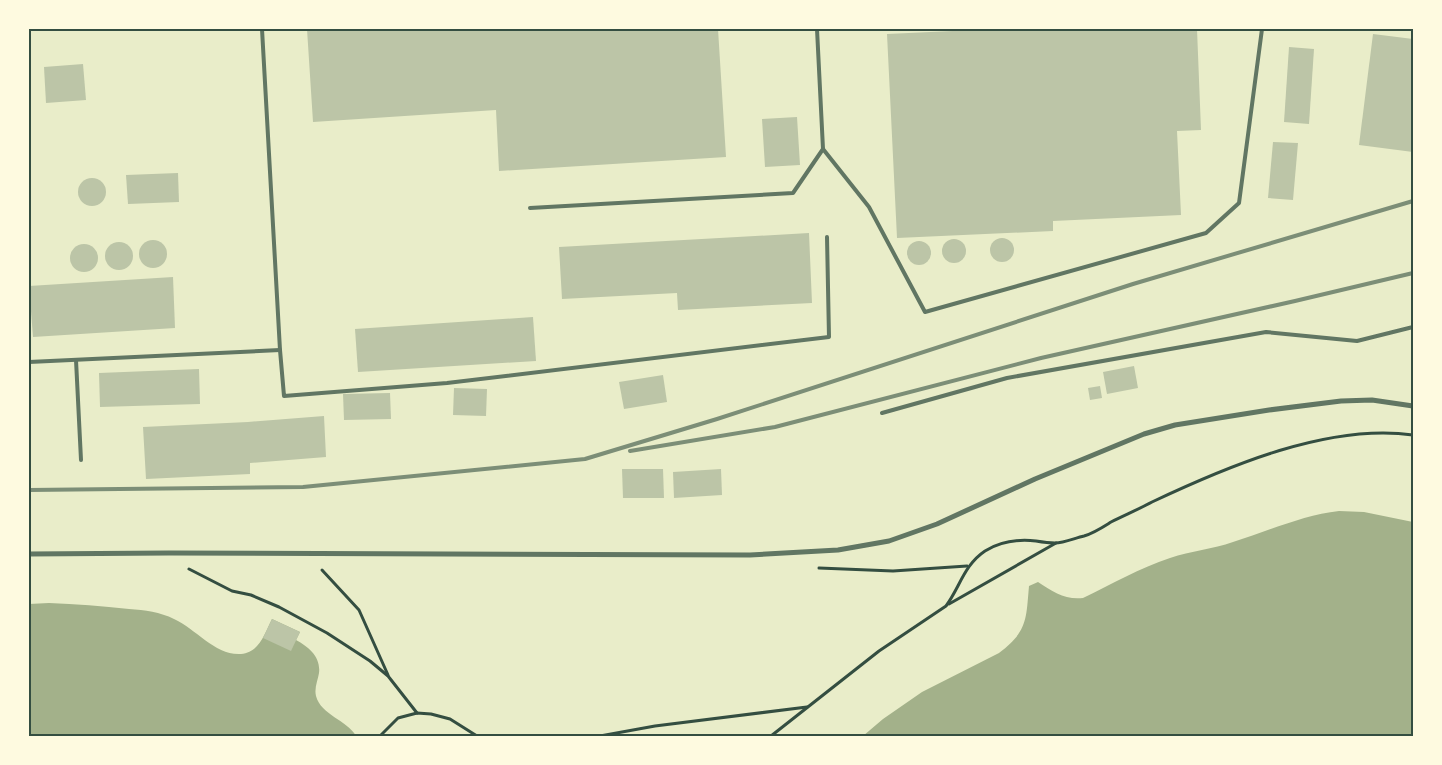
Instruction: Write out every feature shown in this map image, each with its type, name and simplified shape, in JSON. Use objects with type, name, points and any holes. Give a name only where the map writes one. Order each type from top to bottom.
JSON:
[{"type":"street","points":[[29,554],[750,555],[838,550],[889,541],[937,524],[1035,479],[1135,437],[1175,425],[1341,401],[1372,400],[1413,406]]},
{"type":"lane","points":[[262,29],[284,396],[447,383],[829,337],[827,236]]},
{"type":"lane","points":[[817,29],[823,149],[869,208],[925,312],[1206,234],[1239,204],[1262,29]]},
{"type":"lane","points":[[530,208],[793,193],[823,149]]},
{"type":"lane","points":[[882,413],[1007,378],[1266,332],[1358,341],[1413,327]]},
{"type":"lane","points":[[29,362],[280,350]]},
{"type":"lane","points":[[76,360],[81,460]]},
{"type":"path","points":[[771,736],[879,651],[946,606],[1056,543],[1087,535],[1172,493],[1286,448],[1329,438],[1355,435],[1399,433],[1413,435]]},
{"type":"path","points":[[946,606],[968,566],[984,552],[1015,540],[1056,543]]},
{"type":"path","points":[[169,553],[191,571],[232,591],[250,595],[279,607],[328,633],[370,661],[388,676],[417,713]]},
{"type":"path","points":[[322,569],[359,610],[388,676]]},
{"type":"path","points":[[600,736],[655,726],[808,706]]},
{"type":"path","points":[[380,736],[398,718],[417,713],[432,714],[450,719],[476,736]]},
{"type":"shaded area","points":[[1339,511],[1364,512],[1413,522],[1413,736],[863,736],[883,719],[922,692],[999,653],[1008,645],[1024,624],[1029,586],[1038,582],[1054,592],[1070,598],[1083,598],[1137,571],[1170,558],[1225,544],[1299,520]]},
{"type":"shaded area","points":[[49,603],[158,613],[182,623],[223,651],[241,654],[247,653],[257,646],[272,619],[300,632],[296,640],[310,649],[318,662],[319,673],[316,696],[319,703],[328,713],[352,730],[356,736],[29,736],[29,604]]},
{"type":"building","points":[[307,29],[718,29],[726,157],[499,171],[496,110],[313,122]]},
{"type":"building","points":[[996,29],[1197,29],[1201,130],[1177,131],[1181,215],[1053,221],[1053,231],[897,238],[887,34]]},
{"type":"building","points":[[1373,34],[1413,39],[1413,152],[1359,145]]},
{"type":"building","points":[[1289,47],[1314,49],[1309,124],[1284,122]]},
{"type":"building","points":[[83,64],[86,100],[46,103],[44,67]]},
{"type":"building","points":[[797,117],[800,165],[765,167],[762,119]]},
{"type":"building","points":[[1273,142],[1298,143],[1293,200],[1268,198]]},
{"type":"building","points":[[178,173],[179,202],[128,204],[126,175]]},
{"type":"building","points":[[92,178],[102,182],[106,192],[102,202],[92,206],[82,202],[78,192],[82,182]]},
{"type":"building","points":[[809,233],[812,303],[678,310],[677,293],[562,299],[559,247]]},
{"type":"building","points":[[1002,238],[1011,241],[1014,250],[1011,259],[1002,262],[993,259],[990,250],[993,241]]},
{"type":"building","points":[[954,239],[963,242],[966,251],[963,260],[954,263],[945,260],[942,251],[945,242]]},
{"type":"building","points":[[153,240],[163,244],[167,254],[163,264],[153,268],[143,264],[139,254],[143,244]]},
{"type":"building","points":[[919,241],[928,244],[931,253],[928,262],[919,265],[910,262],[907,253],[910,244]]},
{"type":"building","points":[[119,242],[129,246],[133,256],[129,266],[119,270],[109,266],[105,256],[109,246]]},
{"type":"building","points":[[84,244],[94,248],[98,258],[94,268],[84,272],[74,268],[70,258],[74,248]]},
{"type":"building","points":[[173,277],[175,328],[33,337],[29,286]]},
{"type":"building","points":[[533,317],[536,361],[358,372],[355,329]]},
{"type":"building","points":[[1134,366],[1138,388],[1107,394],[1103,372]]},
{"type":"building","points":[[199,369],[200,404],[100,407],[99,373]]},
{"type":"building","points":[[663,375],[667,402],[624,409],[619,382]]},
{"type":"building","points":[[1100,386],[1102,398],[1090,400],[1088,388]]},
{"type":"building","points":[[454,388],[487,389],[486,416],[453,415]]},
{"type":"building","points":[[390,393],[391,419],[344,420],[343,394]]},
{"type":"building","points":[[324,416],[326,457],[250,463],[250,474],[146,479],[143,427]]},
{"type":"building","points":[[622,469],[663,469],[664,498],[623,498]]},
{"type":"building","points":[[721,469],[722,495],[674,498],[673,472]]},
{"type":"building","points":[[272,619],[300,632],[291,651],[263,638]]},
{"type":"railway","points":[[29,490],[303,487],[585,459],[717,419],[1133,284],[1413,201]]},
{"type":"railway","points":[[630,451],[775,427],[1041,358],[1413,273]]}]
